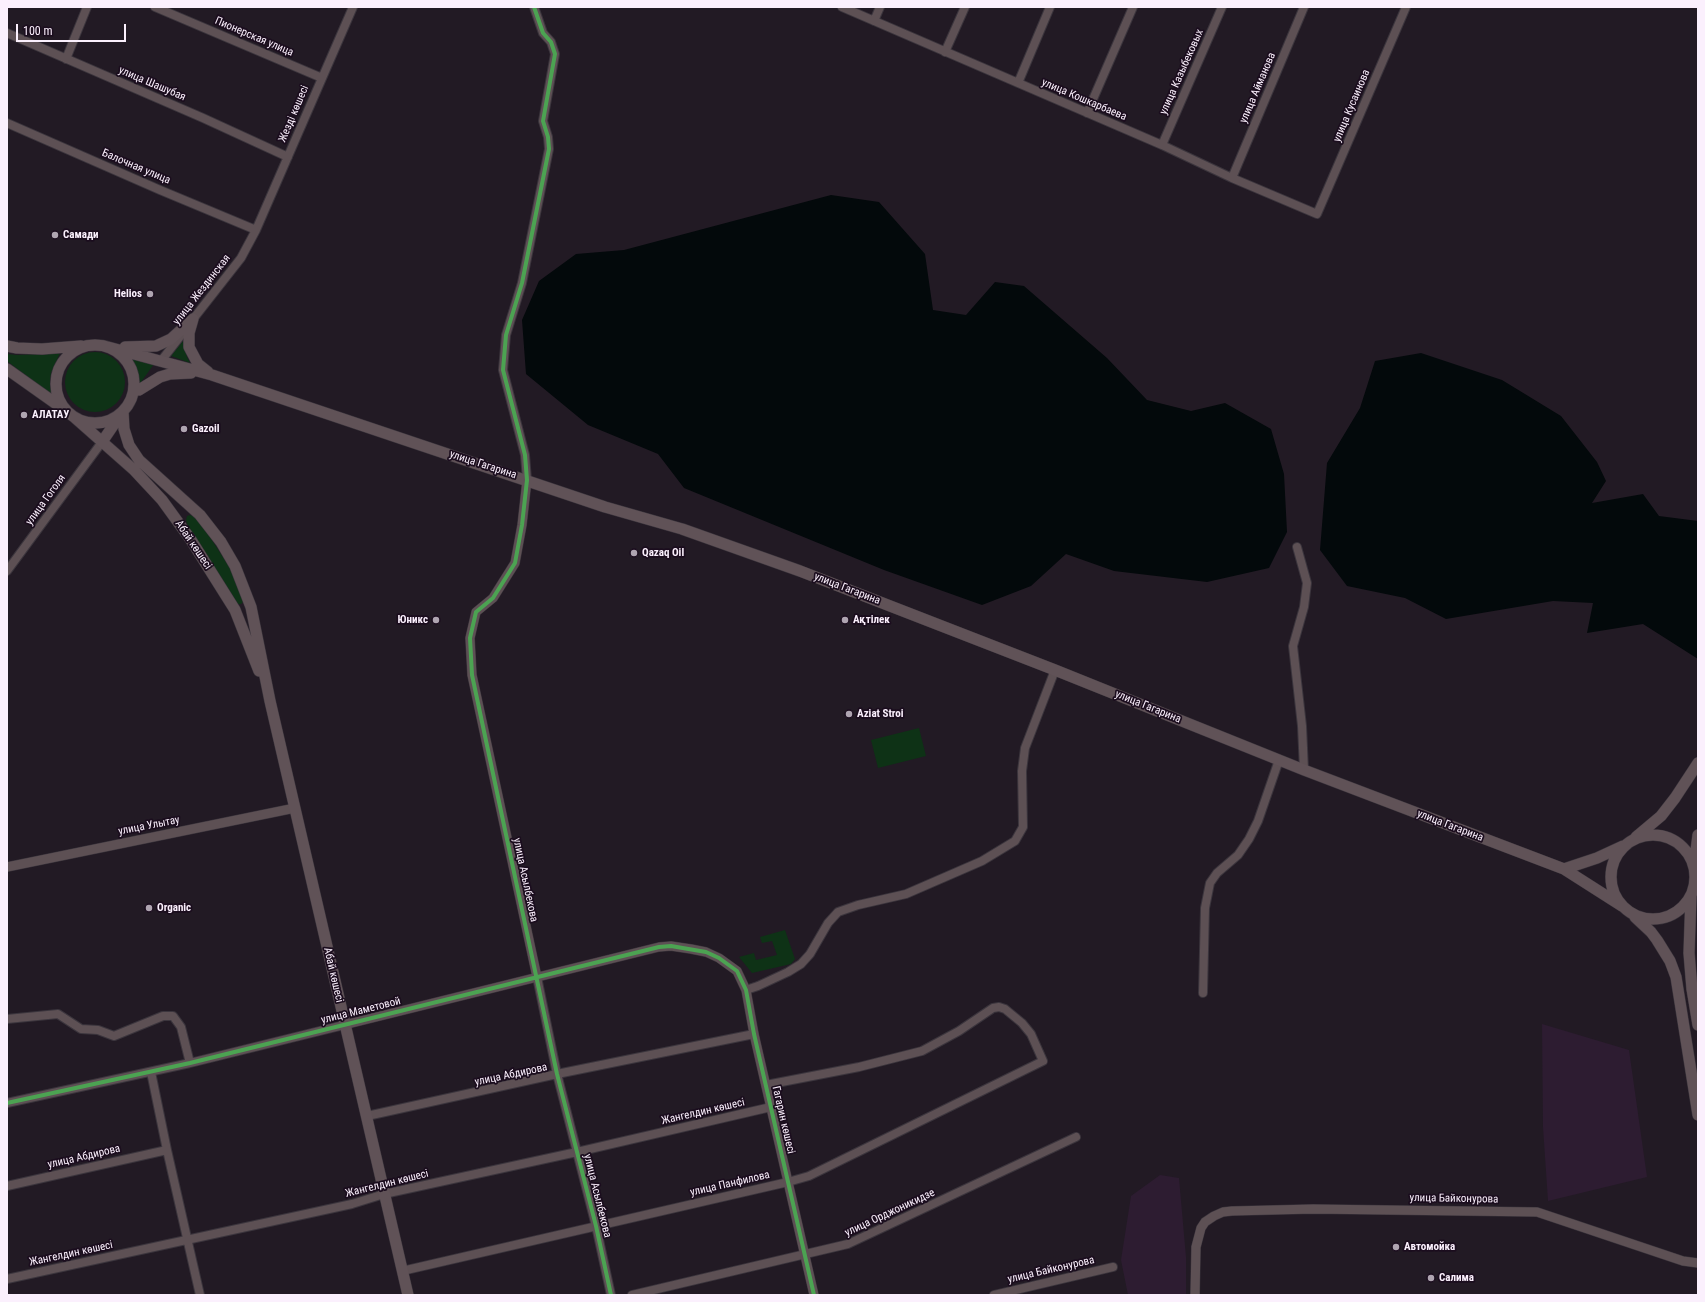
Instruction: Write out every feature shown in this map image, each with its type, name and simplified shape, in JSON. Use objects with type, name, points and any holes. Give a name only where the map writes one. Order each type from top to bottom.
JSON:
[{"type":"main road","points":[[108,347],[156,346],[171,339],[193,319]]},
{"type":"main road","points":[[193,319],[189,333],[189,347],[198,364],[212,375]]},
{"type":"main road","points":[[7,346],[42,349],[97,344],[108,347],[118,352],[126,360],[132,371],[134,382],[133,394],[126,408],[115,418],[105,422],[84,422],[74,417],[7,369]]},
{"type":"main road","points":[[64,409],[58,399],[55,388],[58,370],[67,356],[76,349],[87,345]]},
{"type":"main road","name":"улица Гагарина","points":[[108,347],[212,375],[605,507],[682,529],[800,571],[1055,670],[1304,770],[1564,870],[1626,910]]},
{"type":"main road","points":[[102,442],[161,361]]},
{"type":"main road","points":[[139,390],[160,377],[170,374],[188,373],[212,375]]},
{"type":"main road","name":"Абай көшесі","points":[[126,408],[124,429],[129,445],[139,460],[200,515],[221,542],[236,566],[252,607],[270,701],[344,1025],[367,1116],[408,1295]]},
{"type":"main road","name":"Абай көшесі","points":[[74,417],[134,470],[162,500],[212,573],[235,610],[249,643],[270,701]]},
{"type":"main road","points":[[1698,763],[1661,816],[1629,843],[1615,859],[1610,877],[1614,893],[1626,910],[1651,932],[1664,950],[1676,977],[1698,1115]]},
{"type":"main road","points":[[1564,870],[1597,858],[1648,835],[1658,835],[1669,838],[1678,844],[1686,852],[1694,869]]},
{"type":"main road","points":[[1698,835],[1694,882],[1691,896],[1689,953],[1692,989],[1698,1025]]},
{"type":"main road","points":[[1626,910],[1644,919],[1660,919],[1679,911],[1691,896]]},
{"type":"street","points":[[66,59],[87,7]]},
{"type":"street","name":"Пионерская улица","points":[[155,7],[322,78]]},
{"type":"street","name":"Жезді көшесі","points":[[256,230],[353,7]]},
{"type":"street","points":[[528,480],[525,455],[503,370],[506,335],[522,283],[548,149],[548,137],[543,121],[555,54],[551,42],[543,33],[534,7]]},
{"type":"street","name":"улица Кошкарбаева","points":[[842,7],[1162,145],[1232,178],[1317,214]]},
{"type":"street","points":[[874,21],[880,7]]},
{"type":"street","points":[[945,52],[965,7]]},
{"type":"street","points":[[1018,84],[1050,7]]},
{"type":"street","points":[[1087,113],[1133,7]]},
{"type":"street","name":"улица Казыбековых","points":[[1162,145],[1222,7]]},
{"type":"street","name":"улица Айманова","points":[[1232,178],[1304,7]]},
{"type":"street","name":"улица Кусаинова","points":[[1317,214],[1406,7]]},
{"type":"street","name":"улица Шашубая","points":[[7,33],[203,118],[288,157]]},
{"type":"street","name":"Балочная улица","points":[[7,123],[256,230]]},
{"type":"street","name":"улица Жездинская","points":[[161,361],[241,258],[256,230]]},
{"type":"street","name":"улица Гоголя","points":[[7,571],[102,442]]},
{"type":"street","name":"улица Асылбекова","points":[[528,480],[515,564],[493,598],[476,612],[470,638],[472,675],[557,1074],[596,1226],[611,1295]]},
{"type":"street","points":[[1298,547],[1307,583],[1304,607],[1293,646],[1302,726],[1304,770]]},
{"type":"street","points":[[746,990],[788,972],[801,964],[810,954],[828,923],[838,912],[858,905],[906,894],[982,861],[1015,841],[1023,827],[1022,771],[1025,748],[1055,670]]},
{"type":"street","points":[[1203,993],[1205,908],[1210,883],[1217,874],[1238,855],[1249,839],[1258,821],[1279,760]]},
{"type":"street","name":"улица Улытау","points":[[7,867],[295,808]]},
{"type":"street","name":"улица Маметовой","points":[[7,1103],[190,1064],[659,947],[671,946],[706,952],[719,958]]},
{"type":"street","name":"Гагарин көшесі","points":[[719,958],[737,971],[746,990],[754,1034],[814,1295]]},
{"type":"street","name":"улица Панфилова","points":[[402,1271],[809,1176],[1042,1061],[1031,1034],[1022,1023],[1005,1009],[999,1007],[992,1008],[959,1031],[922,1051],[858,1067],[766,1085]]},
{"type":"street","points":[[7,1018],[58,1014],[81,1029],[98,1030],[114,1036],[163,1016],[173,1016],[181,1027],[190,1064]]},
{"type":"street","name":"улица Абдирова","points":[[367,1116],[557,1074],[754,1034]]},
{"type":"street","points":[[151,1072],[200,1295]]},
{"type":"street","name":"Жангелдин көшесі","points":[[7,1279],[352,1204],[384,1194],[771,1107]]},
{"type":"street","name":"улица Орджоникидзе","points":[[632,1295],[805,1256],[848,1244],[1076,1137]]},
{"type":"street","name":"улица Абдирова","points":[[7,1186],[167,1150]]},
{"type":"street","name":"улица Байконурова","points":[[1195,1295],[1196,1247],[1198,1236],[1205,1222],[1223,1212],[1232,1211],[1313,1209],[1537,1212],[1683,1261],[1698,1263]]},
{"type":"street","name":"улица Байконурова","points":[[994,1295],[1113,1267]]},
{"type":"shaded area","points":[[831,195],[879,202],[925,254],[933,310],[966,315],[995,282],[1024,286],[1107,358],[1147,400],[1191,411],[1225,403],[1271,429],[1284,474],[1287,532],[1269,568],[1207,582],[1114,571],[1066,554],[1031,586],[982,605],[884,570],[684,488],[658,454],[588,425],[526,374],[522,320],[539,281],[576,254],[624,250]]},
{"type":"shaded area","points":[[1421,353],[1502,380],[1561,416],[1597,462],[1606,481],[1592,503],[1643,494],[1659,516],[1698,521],[1698,659],[1643,624],[1587,633],[1593,603],[1553,601],[1446,619],[1405,598],[1347,586],[1320,550],[1327,463],[1360,408],[1375,361]]},
{"type":"shaded area","points":[[1542,1024],[1629,1050],[1647,1177],[1548,1201],[1543,1127]]},
{"type":"shaded area","points":[[1160,1175],[1179,1178],[1186,1257],[1186,1295],[1128,1295],[1121,1260],[1131,1196]]},
{"type":"green space","points":[[183,341],[187,357],[190,363],[171,356]]},
{"type":"green space","points":[[89,352],[101,352],[112,357],[120,365],[125,376],[123,394],[112,407],[101,412],[89,412],[78,407],[70,399],[65,388],[65,376],[70,365],[78,357]]},
{"type":"green space","points":[[60,353],[51,373],[50,382],[52,395],[7,361],[7,354]]},
{"type":"green space","points":[[129,356],[154,364],[139,385],[133,363]]},
{"type":"green space","points":[[190,515],[202,525],[236,577],[243,602],[241,604],[238,604],[187,524],[187,516]]},
{"type":"green space","points":[[919,728],[926,756],[878,768],[871,740]]},
{"type":"green space","points":[[785,930],[795,959],[791,964],[752,973],[739,957],[754,953],[756,960],[777,955],[772,941],[762,943],[760,937]]},
{"type":"cycle path","points":[[534,7],[543,33],[551,42],[555,54],[543,121],[548,137],[549,149],[522,283],[506,335],[503,370],[525,455],[527,480],[522,525],[515,563],[493,598],[476,612],[470,638],[472,675],[557,1074],[596,1226],[611,1295]]},
{"type":"cycle path","points":[[7,1103],[190,1063],[659,947],[671,946],[706,952],[719,958],[737,971],[746,990],[754,1034],[814,1295]]},
{"type":"place","name":"Самади","points":[[55,235]]},
{"type":"place","name":"Helios","points":[[150,294]]},
{"type":"place","name":"АЛАТАУ","points":[[24,415]]},
{"type":"place","name":"Gazoil","points":[[184,429]]},
{"type":"place","name":"Qazaq Oil","points":[[634,553]]},
{"type":"place","name":"Юникс","points":[[436,620]]},
{"type":"place","name":"Ақтілек","points":[[845,620]]},
{"type":"place","name":"Aziat Stroi","points":[[849,714]]},
{"type":"place","name":"Organic","points":[[149,908]]},
{"type":"place","name":"Автомойка","points":[[1396,1247]]},
{"type":"place","name":"Салима","points":[[1431,1278]]}]
